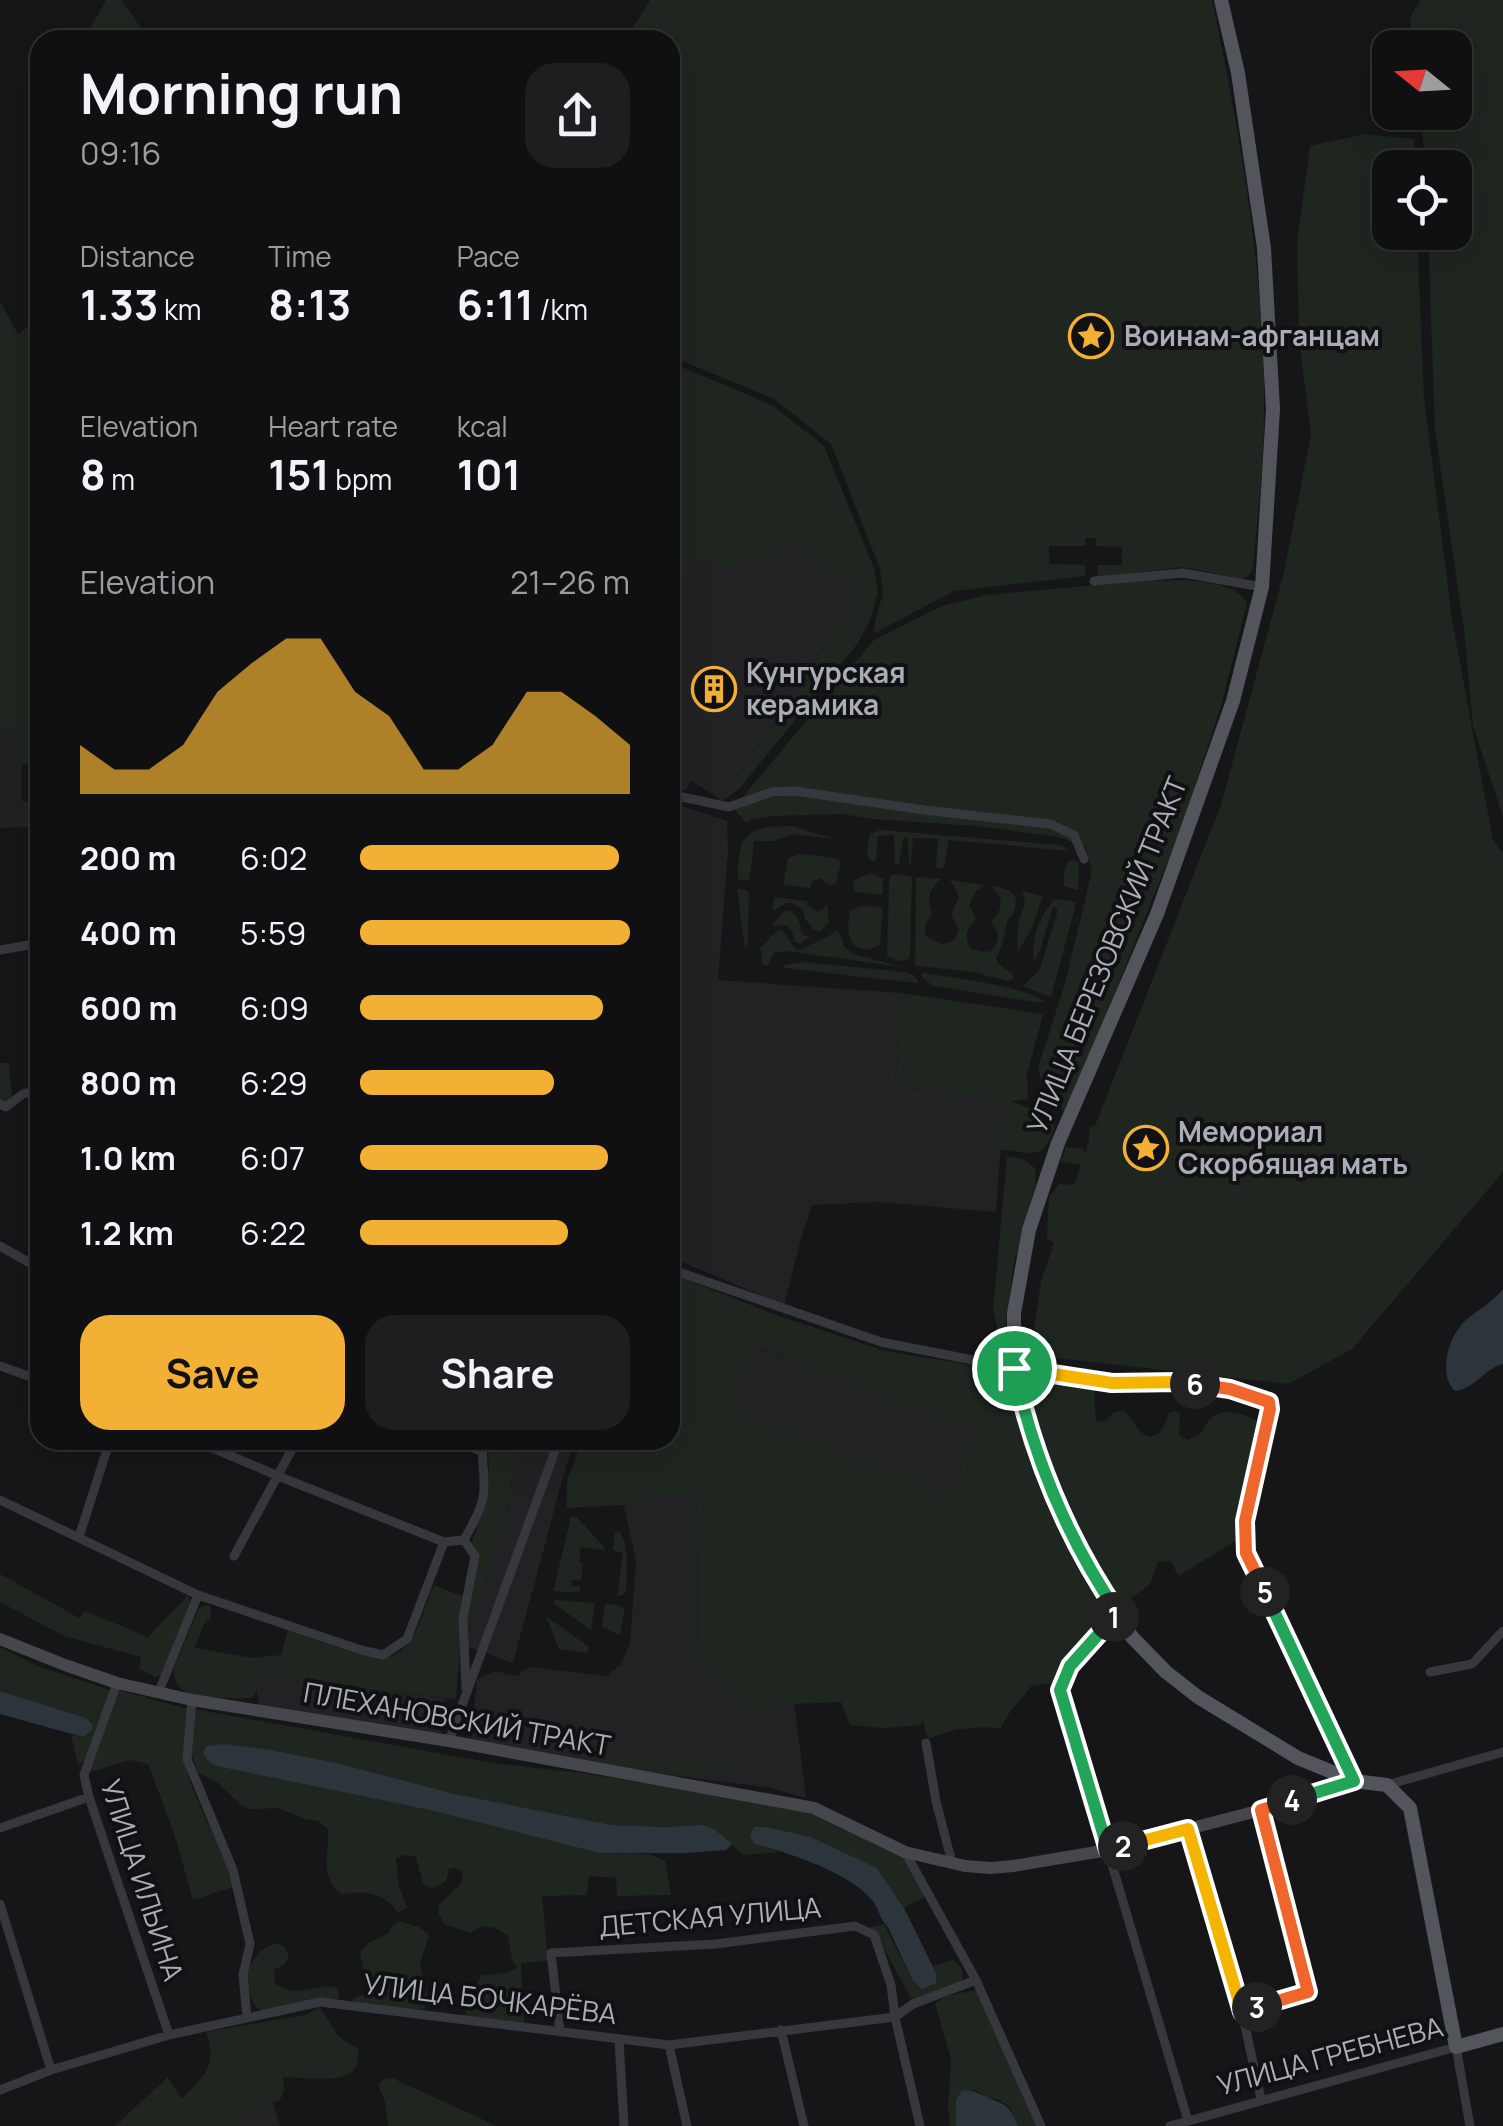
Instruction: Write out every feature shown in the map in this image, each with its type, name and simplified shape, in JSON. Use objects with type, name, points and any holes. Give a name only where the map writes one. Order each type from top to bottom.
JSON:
[{"type":"main road","name":"УЛИЦА БЕРЕЗОВСКИЙ ТРАКТ","points":[[1222,0],[1238,73],[1265,266],[1273,409],[1262,587],[1233,701],[1158,914],[1058,1143],[1029,1230],[1014,1313],[1014,1368],[1028,1422],[1069,1533],[1132,1637],[1166,1672],[1198,1697],[1298,1758],[1354,1781]]},
{"type":"main road","points":[[1354,1781],[1387,1785],[1410,1808],[1456,2047]]},
{"type":"main road","name":"УЛИЦА ГРЕБНЕВА","points":[[1456,2047],[1503,2034]]},
{"type":"street","points":[[1094,581],[1183,573],[1262,587]]},
{"type":"street","points":[[682,796],[729,807],[772,792],[795,790],[1050,824],[1074,835],[1084,859]]},
{"type":"street","points":[[0,950],[30,945]]},
{"type":"street","points":[[0,1104],[6,1107],[30,1092]]},
{"type":"street","points":[[0,1246],[30,1263]]},
{"type":"street","points":[[680,1272],[881,1342],[1112,1383],[1180,1382],[1230,1389],[1269,1402],[1245,1521],[1246,1553],[1354,1781],[1108,1850],[1013,1866],[991,1868],[952,1863],[904,1852]]},
{"type":"street","points":[[0,1366],[30,1376]]},
{"type":"street","points":[[79,1537],[107,1450]]},
{"type":"street","points":[[217,1450],[444,1542],[464,1540]]},
{"type":"street","points":[[234,1556],[292,1450]]},
{"type":"street","points":[[464,1540],[485,1492],[482,1450]]},
{"type":"street","points":[[449,1741],[555,1450]]},
{"type":"street","points":[[0,1500],[198,1595],[383,1654],[407,1639],[444,1542]]},
{"type":"street","points":[[464,1540],[475,1556],[464,1618],[466,1692]]},
{"type":"street","points":[[158,1691],[198,1595]]},
{"type":"street","points":[[1118,1613],[1070,1666],[1060,1690],[1188,2121]]},
{"type":"street","points":[[1430,1672],[1472,1664],[1503,1631]]},
{"type":"street","name":"ПЛЕХАНОВСКИЙ ТРАКТ","points":[[0,1639],[118,1683],[192,1700],[449,1741],[814,1808],[904,1852]]},
{"type":"street","name":"УЛИЦА ИЛЬИНА","points":[[118,1683],[84,1776],[169,2034]]},
{"type":"street","points":[[192,1700],[188,1758],[233,1870],[250,1944],[243,1975],[247,2018]]},
{"type":"street","points":[[926,1743],[952,1863]]},
{"type":"street","points":[[1387,1785],[1503,1752]]},
{"type":"street","points":[[0,1828],[89,1798]]},
{"type":"street","points":[[1242,2012],[1308,1992],[1261,1810]]},
{"type":"street","points":[[1188,1829],[1242,2012],[1261,2100]]},
{"type":"street","points":[[904,1852],[976,1980],[1040,2126]]},
{"type":"street","points":[[0,1904],[51,2070]]},
{"type":"street","name":"ДЕТСКАЯ УЛИЦА","points":[[560,2032],[552,1954],[716,1944],[854,1926],[874,1935],[892,1986],[895,2017],[920,2126]]},
{"type":"street","name":"УЛИЦА БОЧКАРЁВА","points":[[0,2090],[169,2034],[320,2002],[670,2046],[895,2017],[913,2004],[976,1980]]},
{"type":"street","points":[[781,2030],[804,2126]]},
{"type":"street","points":[[619,2040],[624,2126]]},
{"type":"street","points":[[670,2046],[687,2126]]},
{"type":"street","points":[[1456,2047],[1470,2126]]},
{"type":"street","name":"УЛИЦА ГРЕБНЕВА","points":[[1170,2126],[1456,2047]]},
{"type":"shaded area","points":[[106,0],[122,0],[142,30],[89,30]]},
{"type":"shaded area","points":[[650,0],[1212,0],[1241,154],[1261,312],[1263,454],[1253,569],[1248,576],[1242,579],[1184,567],[1098,577],[1097,565],[1122,565],[1122,547],[1096,546],[1096,538],[1085,538],[1086,546],[1049,546],[1049,564],[1085,565],[1085,576],[954,591],[875,633],[883,594],[880,569],[831,444],[774,399],[680,360],[680,30],[631,30]]},
{"type":"shaded area","points":[[1420,0],[1503,0],[1503,817],[1473,726],[1464,630],[1435,430],[1429,250],[1472,250],[1472,150],[1424,150],[1422,130],[1472,130],[1472,30],[1411,30],[1410,18]]},
{"type":"shaded area","points":[[1364,134],[1414,139],[1414,150],[1372,150],[1372,250],[1418,250],[1424,398],[1452,619],[1493,841],[1503,852],[1503,1172],[1352,1349],[1288,1384],[1030,1355],[1041,1281],[1054,1243],[1047,1238],[1049,1197],[1059,1184],[1074,1185],[1081,1165],[1061,1162],[1066,1147],[1084,1149],[1084,1156],[1090,1126],[1095,1126],[1221,805],[1284,572],[1311,434],[1299,340],[1297,242],[1310,146]]},
{"type":"shaded area","points":[[0,301],[18,334],[30,326],[30,764],[20,765],[21,725],[0,725]]},
{"type":"shaded area","points":[[680,366],[772,405],[824,446],[874,568],[878,591],[871,618],[858,643],[739,789],[722,801],[861,594],[786,545],[732,569],[694,559],[680,588]]},
{"type":"shaded area","points":[[786,544],[861,594],[722,801],[692,781],[685,791],[680,788],[680,587],[693,559],[732,569]]},
{"type":"shaded area","points":[[1152,580],[1217,585],[1240,595],[1247,603],[1221,706],[1180,831],[1064,1111],[1054,1104],[1041,1082],[1038,1067],[1064,987],[1092,871],[1086,847],[1059,837],[842,814],[773,816],[746,823],[736,811],[745,794],[874,640],[942,606],[987,595]]},
{"type":"shaded area","points":[[21,724],[22,801],[30,802],[28,827],[0,828],[0,725]]},
{"type":"shaded area","points":[[680,805],[727,821],[718,980],[901,993],[895,1085],[1004,1101],[996,1212],[879,1202],[812,1205],[784,1305],[680,1261]]},
{"type":"shaded area","points":[[792,826],[835,839],[792,834],[774,841],[754,841],[750,877],[748,881],[738,879],[740,851],[748,835],[765,828]]},
{"type":"shaded area","points":[[881,830],[1061,845],[1070,851],[949,840],[944,868],[939,869],[938,839],[913,838],[909,865],[908,837],[903,838],[899,864],[895,866],[894,835],[878,836],[876,860],[873,862],[868,856],[870,834]]},
{"type":"shaded area","points":[[801,854],[841,862],[836,884],[829,885],[820,878],[810,888],[783,885],[788,858]]},
{"type":"shaded area","points":[[1072,860],[1079,862],[1078,890],[1064,886],[1065,867]]},
{"type":"shaded area","points":[[872,873],[883,879],[883,895],[855,892],[853,882]]},
{"type":"shaded area","points":[[890,876],[912,877],[910,955],[909,959],[899,961],[887,956],[889,881]]},
{"type":"shaded area","points":[[916,877],[941,879],[930,894],[932,913],[925,930],[926,936],[941,944],[953,940],[959,929],[951,915],[959,896],[950,880],[985,885],[976,891],[969,905],[976,918],[967,933],[971,949],[991,951],[997,940],[991,922],[1000,908],[1000,899],[991,886],[1014,895],[1016,905],[996,958],[1013,979],[915,965]]},
{"type":"shaded area","points":[[737,889],[749,892],[745,948]]},
{"type":"shaded area","points":[[1022,891],[1043,896],[1031,930],[1017,953],[1018,924],[1025,902]]},
{"type":"shaded area","points":[[775,897],[807,901],[818,912],[827,905],[829,922],[820,931],[814,930],[803,910],[792,903],[772,908]]},
{"type":"shaded area","points":[[1054,900],[1075,902],[1075,908],[1051,997],[1023,986],[1039,971],[1057,908],[1053,907],[1034,962],[1033,945],[1040,921]]},
{"type":"shaded area","points":[[860,906],[883,907],[880,945],[870,949],[856,947],[849,936],[850,911]]},
{"type":"shaded area","points":[[790,910],[798,919],[802,934],[809,937],[801,944],[795,942],[786,925],[773,924]]},
{"type":"shaded area","points":[[780,930],[798,950],[836,930],[851,953],[902,967],[786,951],[774,953],[768,965],[763,965],[760,947]]},
{"type":"shaded area","points":[[803,962],[905,972],[918,981],[784,968]]},
{"type":"shaded area","points":[[924,973],[1005,987],[1044,1001],[933,986],[922,977]]},
{"type":"shaded area","points":[[901,993],[1043,1014],[1027,1075],[1028,1099],[1011,1101],[1049,1116],[1055,1125],[1042,1150],[1000,1150],[1003,1101],[895,1085]]},
{"type":"shaded area","points":[[0,1063],[9,1063],[12,1099],[6,1104],[0,1101]]},
{"type":"shaded area","points":[[1007,1156],[1023,1159],[1035,1168],[1036,1183],[1014,1263],[1002,1335],[993,1310]]},
{"type":"shaded area","points":[[680,1277],[776,1315],[885,1351],[1008,1371],[1111,1615],[1070,1659],[1055,1682],[1031,1686],[1001,1728],[964,1729],[928,1739],[923,1721],[920,1725],[885,1728],[850,1725],[841,1702],[771,1705],[771,1717],[755,1718],[730,1691],[698,1673],[697,1496],[659,1495],[641,1507],[567,1508],[567,1481],[578,1450],[680,1450]],"holes":[[[755,1346],[963,1428],[966,1421],[976,1425],[951,1494],[728,1406]]]},
{"type":"shaded area","points":[[1503,1289],[1503,1364],[1455,1391],[1446,1365],[1455,1335],[1466,1320]]},
{"type":"shaded area","points":[[754,1346],[963,1427],[966,1421],[977,1425],[951,1494],[728,1406]]},
{"type":"shaded area","points":[[1023,1380],[1094,1386],[1096,1422],[1123,1410],[1140,1431],[1150,1436],[1159,1433],[1169,1413],[1174,1411],[1180,1413],[1179,1435],[1188,1440],[1223,1412],[1256,1420],[1260,1424],[1242,1537],[1178,1576],[1171,1561],[1158,1562],[1150,1584],[1120,1607],[1073,1533],[1047,1465]]},
{"type":"shaded area","points":[[488,1450],[517,1450],[500,1541],[469,1628],[478,1556],[472,1542],[489,1487]]},
{"type":"shaded area","points":[[517,1450],[572,1450],[513,1663],[466,1646],[500,1541]]},
{"type":"shaded area","points":[[659,1495],[697,1496],[698,1673],[720,1682],[755,1718],[770,1705],[794,1702],[806,1798],[771,1788],[616,1768],[471,1739],[477,1680],[494,1671],[517,1676],[529,1667],[607,1676],[621,1664],[630,1643],[636,1561],[624,1505],[641,1507]]},
{"type":"shaded area","points":[[571,1517],[577,1517],[604,1547],[581,1547],[581,1581],[572,1580],[571,1586],[581,1586],[579,1593],[553,1591]]},
{"type":"shaded area","points":[[615,1532],[620,1532],[623,1539],[627,1561],[626,1591],[617,1596],[623,1553],[613,1550]]},
{"type":"shaded area","points":[[0,1574],[79,1618],[85,1611],[148,1637],[188,1595],[190,1603],[161,1675],[156,1677],[139,1669],[141,1657],[64,1636],[0,1602]]},
{"type":"shaded area","points":[[434,1585],[464,1597],[456,1699],[265,1677],[251,1681],[257,1690],[252,1698],[215,1698],[189,1693],[175,1678],[175,1665],[199,1608],[211,1607],[211,1617],[204,1624],[195,1648],[251,1658],[281,1655],[288,1629],[379,1658],[394,1655],[408,1644]]},
{"type":"shaded area","points":[[553,1603],[595,1603],[591,1630]]},
{"type":"shaded area","points":[[605,1604],[625,1609],[620,1635],[602,1627]]},
{"type":"shaded area","points":[[546,1616],[589,1647],[588,1653],[559,1649]]},
{"type":"shaded area","points":[[0,1647],[40,1667],[110,1690],[87,1759],[78,1766],[71,1735],[84,1737],[86,1718],[0,1691]]},
{"type":"shaded area","points":[[265,1677],[445,1698],[440,1735],[259,1707],[257,1690],[250,1681]]},
{"type":"shaded area","points":[[118,1690],[188,1709],[188,1773],[233,1887],[193,1900],[174,1833],[148,1764],[131,1760],[87,1773]]},
{"type":"shaded area","points":[[0,1691],[86,1718],[92,1730],[83,1737],[0,1714]]},
{"type":"shaded area","points":[[194,1709],[492,1763],[589,1774],[807,1810],[903,1856],[926,1897],[904,1908],[877,1868],[811,1837],[766,1827],[754,1827],[754,1844],[779,1852],[744,1855],[714,1829],[703,1825],[612,1825],[455,1794],[271,1750],[216,1766],[434,1811],[599,1853],[650,1854],[665,1861],[671,1895],[617,1896],[616,1878],[589,1876],[587,1895],[542,1896],[548,1961],[521,1963],[524,2023],[474,2018],[466,2014],[466,2003],[482,1975],[517,1968],[508,1936],[495,1928],[481,1926],[471,1933],[444,1924],[439,1904],[461,1884],[463,1872],[449,1869],[446,1881],[432,1889],[423,1884],[416,1857],[396,1858],[399,1886],[407,1907],[398,1913],[373,1894],[342,1895],[328,1872],[328,1829],[318,1821],[278,1808],[248,1809],[217,1782],[198,1773],[192,1754]]},
{"type":"shaded area","points":[[224,1744],[337,1763],[455,1794],[612,1825],[703,1825],[732,1844],[726,1850],[687,1853],[599,1853],[434,1811],[216,1766],[203,1753],[206,1746]]},
{"type":"shaded area","points":[[585,1750],[635,1757],[723,1759],[730,1764],[730,1776],[627,1768],[583,1760]]},
{"type":"shaded area","points":[[754,1827],[811,1837],[877,1868],[904,1908],[936,1973],[936,1983],[922,1989],[912,1979],[888,1927],[861,1890],[817,1865],[754,1844],[750,1835]]},
{"type":"shaded area","points":[[399,1921],[419,1927],[429,1935],[420,1964],[427,1993],[425,2008],[354,2004],[352,2000],[367,1992],[360,1952],[389,1933]]},
{"type":"shaded area","points":[[884,1924],[912,1979],[936,1973],[933,1966],[952,1960],[962,1969],[962,1983],[916,2000],[911,1998],[877,1936],[867,1928]]},
{"type":"shaded area","points":[[277,1943],[285,1947],[289,1956],[285,1964],[274,1970],[275,1983],[298,1991],[337,1988],[339,1999],[261,2011],[249,1993],[248,1972],[258,1954]]},
{"type":"shaded area","points":[[976,1990],[1036,2126],[1018,2126],[1010,2107],[975,2090],[962,2091],[956,2126],[950,2126],[951,2059],[935,2004],[946,1996]]},
{"type":"shaded area","points":[[320,2007],[338,2036],[359,2050],[357,2065],[351,2073],[334,2078],[283,2077],[280,2100],[240,2114],[239,2126],[115,2126],[168,2077],[182,2099],[207,2070],[210,2054],[206,2032],[305,2015]]},
{"type":"shaded area","points":[[392,2078],[497,2126],[388,2126],[385,2101],[378,2085]]},
{"type":"shaded area","points":[[962,2090],[1003,2104],[1018,2126],[956,2126],[956,2100]]},
{"type":"shaded area","points":[[273,2102],[280,2126],[239,2126],[239,2114]]},
{"type":"place","name":"Воинам-афганцам","points":[[1091,336]]},
{"type":"place","name":"Кунгурская керамика","points":[[714,689]]},
{"type":"place","name":"Мемориал Скорбящая мать","points":[[1146,1148]]},
{"type":"route","points":[[1014,1368],[1112,1383],[1180,1382],[1230,1389],[1269,1402],[1245,1521],[1246,1553],[1354,1781],[1261,1810],[1308,1992],[1242,2012],[1188,1829],[1108,1850],[1060,1690],[1070,1666],[1118,1613],[1069,1533],[1028,1422],[1014,1368]]}]
